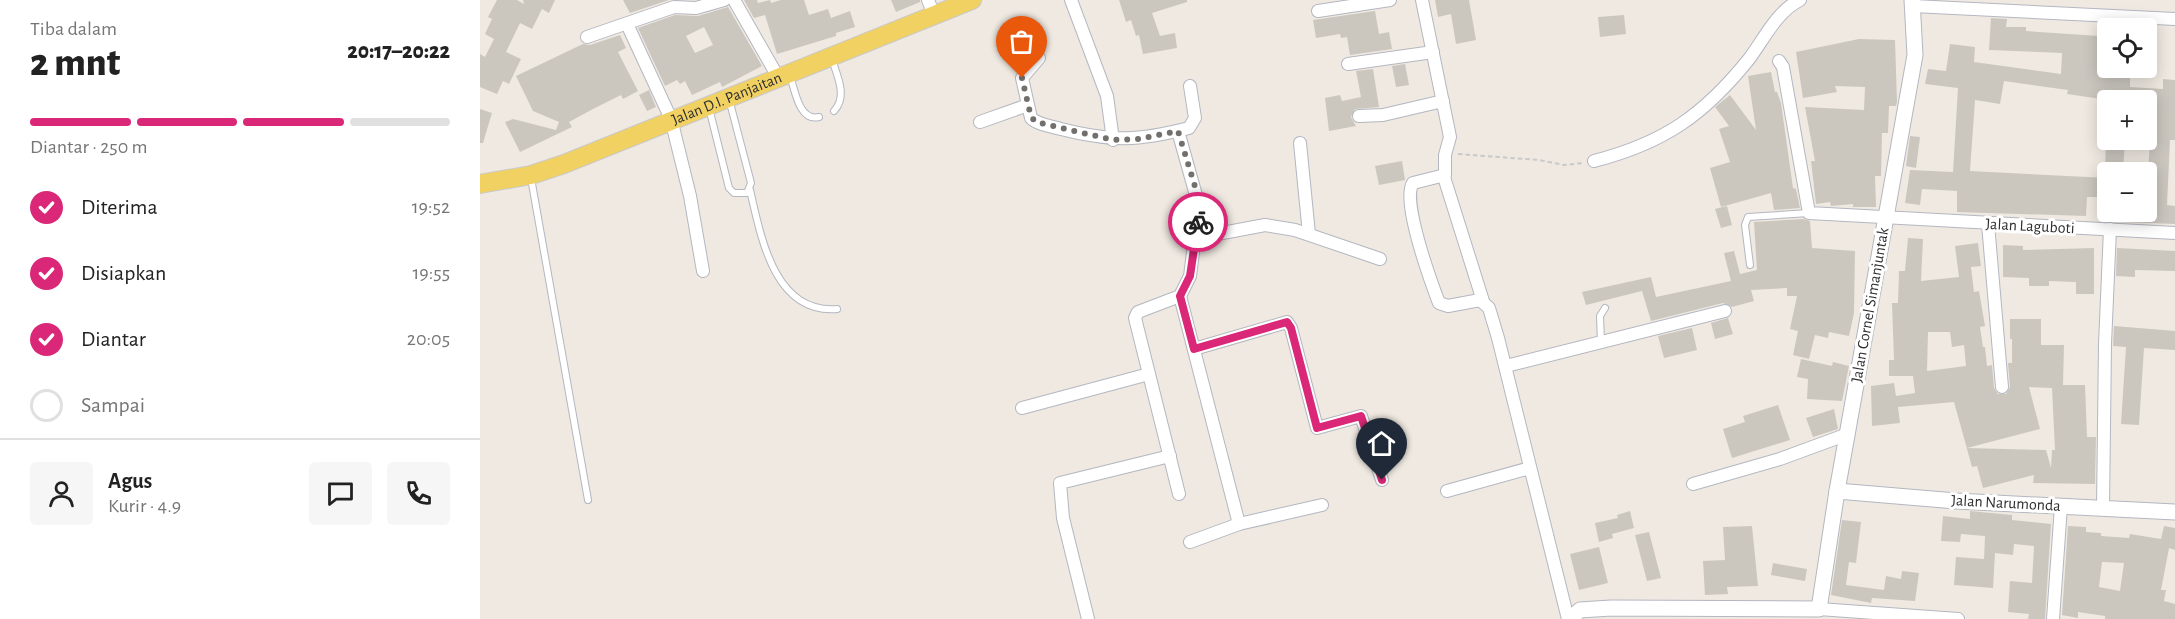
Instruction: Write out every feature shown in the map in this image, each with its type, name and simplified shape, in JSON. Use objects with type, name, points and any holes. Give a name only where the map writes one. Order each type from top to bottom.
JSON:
[{"type":"main road","name":"Jalan D.I. Panjaitan","points":[[480,184],[531,175],[831,56],[931,8],[972,0]]},
{"type":"street","points":[[587,37],[674,7],[696,8],[724,0]]},
{"type":"street","points":[[734,0],[783,75]]},
{"type":"street","points":[[1071,0],[1107,96],[1113,140]]},
{"type":"street","points":[[1318,11],[1390,0]]},
{"type":"street","points":[[1422,0],[1450,134],[1444,177],[1483,301],[1489,308],[1506,366],[1569,619],[1580,610],[1603,608],[1819,609],[1958,619]]},
{"type":"street","points":[[1594,161],[1653,141],[1684,124],[1720,94],[1783,13],[1800,0]]},
{"type":"street","points":[[1912,3],[2175,19]]},
{"type":"street","name":"Jalan Cornel Simanjuntak","points":[[1819,609],[1837,490],[1915,55],[1912,3]]},
{"type":"street","points":[[627,24],[671,119],[690,196],[703,271]]},
{"type":"street","points":[[1348,64],[1433,52]]},
{"type":"street","points":[[1039,58],[1022,78],[1031,117],[1036,122],[1113,140],[1138,139],[1189,128],[1195,122],[1190,86]]},
{"type":"street","points":[[1779,61],[1783,67],[1809,213]]},
{"type":"street","points":[[1359,116],[1383,115],[1443,101]]},
{"type":"street","points":[[980,122],[1028,105]]},
{"type":"street","points":[[1178,131],[1197,193],[1196,238],[1190,276],[1180,296],[1239,524]]},
{"type":"street","points":[[1300,143],[1309,234]]},
{"type":"street","points":[[1444,177],[1414,182],[1409,192],[1412,212],[1438,301],[1448,306],[1483,301]]},
{"type":"street","name":"Jalan Laguboti","points":[[1809,213],[2175,233]]},
{"type":"street","points":[[1988,224],[2002,387]]},
{"type":"street","points":[[1196,238],[1265,225],[1309,234],[1380,260]]},
{"type":"street","points":[[2103,508],[2105,344],[2110,230]]},
{"type":"street","points":[[1179,494],[1136,315],[1138,312],[1180,296]]},
{"type":"street","points":[[1506,366],[1725,311]]},
{"type":"street","points":[[1194,349],[1287,322],[1291,328],[1317,428],[1361,416],[1382,480]]},
{"type":"street","points":[[1022,408],[1149,374]]},
{"type":"street","points":[[1693,484],[1780,459],[1848,434]]},
{"type":"street","points":[[1088,619],[1063,518],[1059,483],[1170,456]]},
{"type":"street","points":[[1447,491],[1530,468]]},
{"type":"street","name":"Jalan Narumonda","points":[[1837,490],[1956,501],[2175,512]]},
{"type":"street","points":[[1190,542],[1239,524],[1322,505]]},
{"type":"street","points":[[2053,619],[2061,506]]},
{"type":"lane","points":[[831,56],[841,86],[839,105],[834,111]]},
{"type":"lane","points":[[783,75],[803,114],[809,118],[819,117]]},
{"type":"lane","points":[[729,97],[751,183],[750,190],[766,257],[793,293],[810,307],[817,310],[837,309]]},
{"type":"lane","points":[[708,105],[729,188],[734,193],[747,193],[750,190]]},
{"type":"lane","points":[[531,175],[588,500]]},
{"type":"lane","points":[[1750,265],[1745,225],[1748,217],[1809,213]]},
{"type":"lane","points":[[1601,342],[1600,314],[1605,308]]},
{"type":"path","points":[[1446,153],[1564,165],[1594,161]]},
{"type":"building","points":[[497,0],[517,0],[524,4],[523,0],[555,0],[549,13],[542,9],[532,29],[520,23],[506,52],[521,59],[509,84],[503,81],[497,94],[480,87],[480,54],[485,57],[494,39],[485,34],[492,19],[488,17]]},
{"type":"building","points":[[623,0],[669,0],[630,13]]},
{"type":"building","points":[[744,0],[757,0],[758,3],[770,0],[771,3],[781,0],[804,0],[809,15],[828,9],[831,18],[850,11],[855,27],[836,33],[836,36],[777,54],[765,15],[754,18]]},
{"type":"building","points":[[891,0],[920,0],[920,2],[896,12]]},
{"type":"building","points":[[1119,0],[1187,0],[1187,2],[1152,13],[1160,36],[1175,33],[1177,48],[1143,54],[1139,35],[1136,36],[1131,20],[1126,22]]},
{"type":"building","points":[[1435,0],[1469,0],[1476,40],[1456,44],[1451,14],[1438,17]]},
{"type":"building","points":[[728,7],[762,66],[722,87],[720,82],[692,95],[685,81],[680,84],[677,80],[665,86],[638,28],[675,15],[698,16]],"holes":[[[704,27],[713,45],[695,53],[686,36]]]},
{"type":"building","points":[[1375,11],[1379,34],[1389,32],[1392,49],[1350,55],[1347,37],[1341,38],[1340,34],[1316,38],[1313,20]]},
{"type":"building","points":[[1624,15],[1626,34],[1600,37],[1598,17]]},
{"type":"building","points":[[1991,18],[2007,19],[2006,27],[2026,27],[2026,31],[2097,36],[2097,78],[2130,78],[2130,87],[2163,89],[2163,79],[2175,80],[2175,140],[2170,140],[2167,205],[2175,206],[2175,224],[2123,222],[2157,222],[2157,162],[2149,162],[2149,150],[2157,150],[2157,90],[2097,90],[2097,98],[2067,94],[2068,90],[2004,81],[2000,104],[1975,100],[1970,171],[2097,177],[2097,197],[2087,197],[2086,216],[1957,212],[1957,191],[1922,189],[1920,205],[1905,203],[1910,170],[1953,172],[1958,88],[1925,84],[1928,69],[1946,71],[1950,44],[1975,47],[1974,62],[2061,74],[2062,53],[1989,50]]},
{"type":"building","points":[[620,35],[626,48],[618,52],[638,91],[623,99],[621,95],[593,109],[569,122],[572,127],[520,152],[505,122],[513,119],[556,130],[559,122],[533,111],[516,76],[583,44],[590,45]]},
{"type":"building","points":[[1859,39],[1895,40],[1897,102],[1896,106],[1889,106],[1888,133],[1882,133],[1881,176],[1875,176],[1876,207],[1853,207],[1853,204],[1831,206],[1830,202],[1816,204],[1811,161],[1815,161],[1805,107],[1864,110],[1865,87],[1835,86],[1837,92],[1803,98],[1796,52]]},
{"type":"building","points":[[1405,64],[1409,85],[1396,87],[1392,66]]},
{"type":"building","points":[[1373,69],[1379,107],[1355,109],[1351,117],[1356,126],[1329,131],[1325,98],[1340,95],[1342,101],[1361,97],[1356,71]]},
{"type":"building","points":[[1771,72],[1775,92],[1781,103],[1793,188],[1796,189],[1800,208],[1774,210],[1771,193],[1721,207],[1710,168],[1730,162],[1719,129],[1729,126],[1715,107],[1730,95],[1756,130],[1748,76]]},
{"type":"building","points":[[649,90],[656,107],[647,111],[639,95]]},
{"type":"building","points":[[480,109],[492,113],[483,143],[480,143]]},
{"type":"building","points":[[1910,136],[1920,137],[1916,168],[1906,166]]},
{"type":"building","points":[[2106,150],[2124,150],[2124,162],[2105,162]]},
{"type":"building","points":[[1402,161],[1405,180],[1379,185],[1375,166]]},
{"type":"building","points":[[1727,206],[1732,225],[1721,228],[1715,209]]},
{"type":"building","points":[[1803,219],[1810,221],[1812,248],[1855,251],[1854,313],[1849,336],[1829,332],[1828,338],[1815,335],[1809,359],[1793,355],[1798,331],[1790,329],[1797,296],[1787,296],[1787,288],[1751,290],[1754,301],[1732,307],[1723,303],[1651,321],[1642,291],[1586,305],[1582,292],[1651,277],[1656,297],[1731,281],[1724,253],[1734,251],[1740,274],[1757,270],[1754,222]]},
{"type":"building","points":[[1908,238],[1923,239],[1921,281],[1959,277],[1955,246],[1978,243],[1981,266],[1971,267],[1974,292],[1979,291],[1985,326],[1980,327],[1983,347],[1985,347],[1987,366],[1992,365],[1994,388],[1998,394],[2006,394],[2010,387],[2008,363],[2012,363],[2012,339],[2010,339],[2010,319],[2041,319],[2041,345],[2064,345],[2063,385],[2085,385],[2087,437],[2096,437],[2095,484],[2033,483],[2034,475],[1983,488],[1977,466],[1972,467],[1954,402],[1898,407],[1900,423],[1872,426],[1871,386],[1894,383],[1896,396],[1915,393],[1913,376],[1889,376],[1889,360],[1894,360],[1892,303],[1898,303],[1899,271],[1905,271]],"holes":[[[1928,332],[1950,332],[1952,347],[1964,345],[1966,366],[1927,371]],[[2029,387],[2052,388],[2055,450],[2052,450],[2051,468],[2046,450],[1967,448],[2040,429]]]},
{"type":"building","points":[[2003,245],[2023,246],[2023,250],[2094,248],[2094,294],[2076,294],[2076,282],[2049,281],[2049,286],[2029,286],[2029,278],[2003,277]]},
{"type":"building","points":[[2117,248],[2175,251],[2175,271],[2135,270],[2135,277],[2116,276]]},
{"type":"building","points":[[1728,318],[1733,334],[1715,339],[1711,323]]},
{"type":"building","points":[[2114,326],[2175,331],[2175,350],[2144,348],[2139,425],[2121,424],[2126,347],[2113,346]]},
{"type":"building","points":[[1692,328],[1697,350],[1664,358],[1658,336]]},
{"type":"building","points":[[1801,359],[1832,366],[1833,362],[1849,366],[1842,401],[1807,399],[1808,379],[1797,377]]},
{"type":"building","points":[[1778,405],[1790,440],[1732,458],[1723,429],[1745,422],[1743,416]]},
{"type":"building","points":[[1834,409],[1838,429],[1813,437],[1806,418]]},
{"type":"building","points":[[1630,511],[1634,528],[1612,534],[1613,538],[1599,542],[1595,523],[1618,518],[1617,515]]},
{"type":"building","points":[[1970,511],[2012,515],[2012,520],[2051,524],[2045,619],[2028,619],[2029,614],[2008,612],[2010,581],[2032,583],[2034,546],[2014,544],[2013,555],[1995,553],[1993,588],[1954,585],[1956,557],[1984,559],[1985,536],[1961,534],[1960,542],[1941,541],[1943,516],[1970,519]]},
{"type":"building","points":[[1842,520],[1861,522],[1856,563],[1849,562],[1846,585],[1884,590],[1886,576],[1901,579],[1902,571],[1919,573],[1915,601],[1872,598],[1871,603],[1831,595]]},
{"type":"building","points":[[1752,526],[1758,586],[1727,587],[1728,594],[1705,595],[1703,561],[1725,560],[1723,527]]},
{"type":"building","points":[[2068,526],[2086,527],[2086,532],[2101,533],[2101,536],[2129,538],[2130,534],[2161,539],[2164,526],[2175,528],[2175,550],[2169,548],[2161,590],[2166,590],[2164,601],[2175,604],[2175,619],[2105,619],[2105,616],[2078,612],[2078,618],[2062,615]],"holes":[[[2102,562],[2124,563],[2120,591],[2099,587]]]},
{"type":"building","points":[[1649,532],[1661,578],[1647,581],[1635,535]]},
{"type":"building","points":[[1599,547],[1608,583],[1579,590],[1570,554]]},
{"type":"building","points":[[1773,563],[1807,569],[1805,581],[1771,575]]},
{"type":"way so far","points":[[1022,78],[1031,117],[1036,122],[1113,140],[1138,139],[1178,131],[1184,157],[1197,193],[1198,222]]},
{"type":"route","points":[[1198,222],[1190,276],[1180,296],[1194,349],[1287,322],[1291,328],[1317,428],[1361,416],[1382,480]]}]
